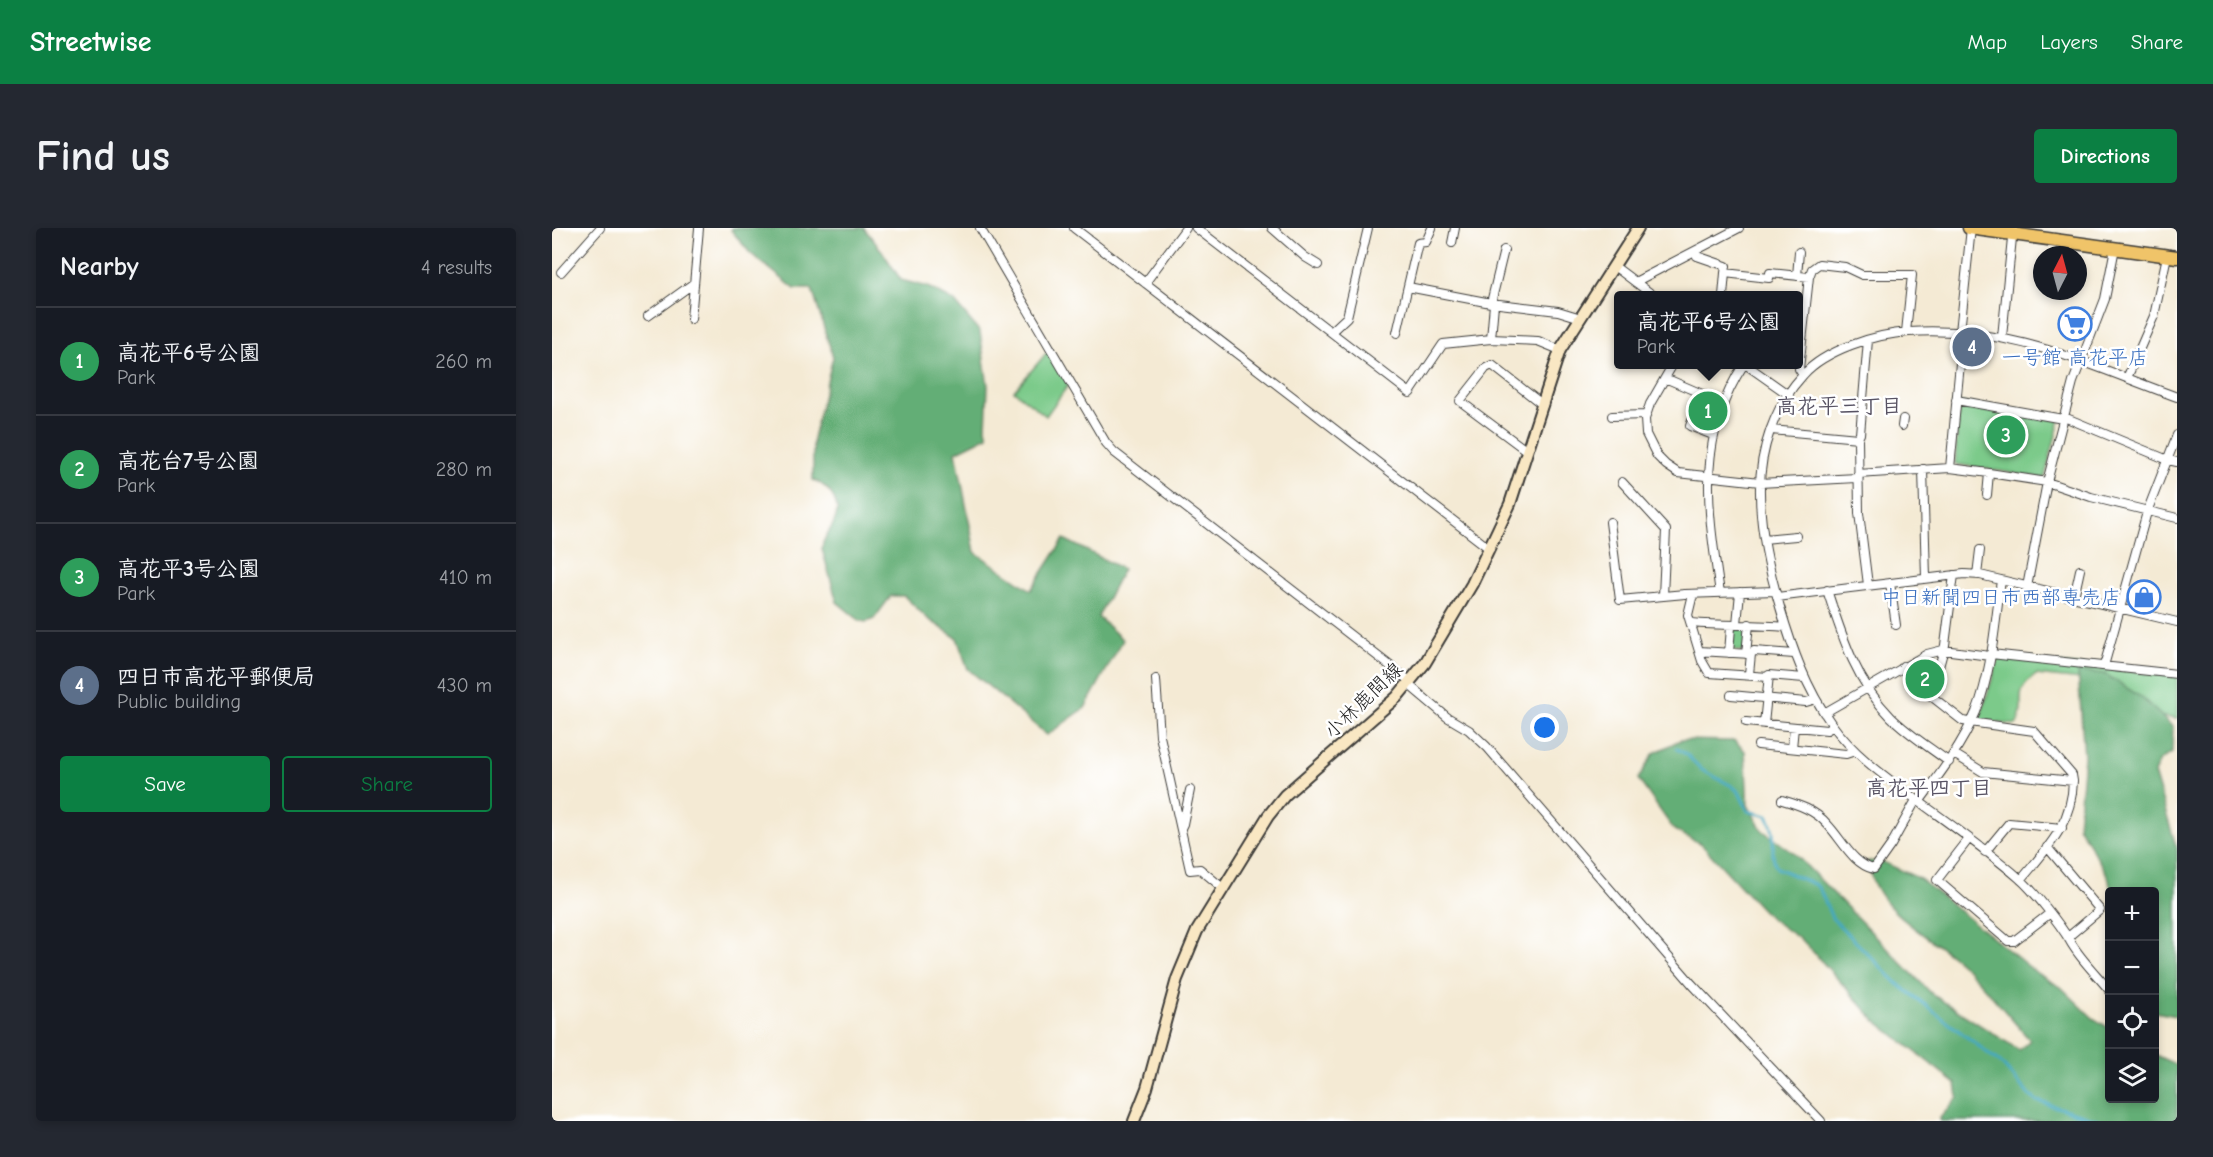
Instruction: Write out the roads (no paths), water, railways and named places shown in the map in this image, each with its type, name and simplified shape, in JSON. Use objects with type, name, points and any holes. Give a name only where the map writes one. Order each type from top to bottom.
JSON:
[{"type":"main road","name":"小林鹿間線","points":[[1134,1121],[1153,1070],[1182,962],[1197,932],[1268,816],[1285,795],[1389,705],[1410,683],[1443,634],[1490,549],[1510,504],[1560,350],[1638,228]]},
{"type":"main road","points":[[1970,228],[2013,231],[2172,256]]},
{"type":"street","points":[[561,272],[600,228]]},
{"type":"street","points":[[691,319],[699,228]]},
{"type":"street","points":[[980,228],[1106,443],[1114,452],[1410,683],[1447,717],[1469,730],[1487,747],[1692,984],[1821,1121]]},
{"type":"street","points":[[1074,228],[1490,549]]},
{"type":"street","points":[[1145,283],[1186,228]]},
{"type":"street","points":[[1196,228],[1410,393],[1443,345],[1491,339],[1538,341],[1560,350]]},
{"type":"street","points":[[1272,228],[1318,265]]},
{"type":"street","points":[[1331,332],[1347,317],[1368,228]]},
{"type":"street","points":[[1396,333],[1418,243],[1426,242],[1432,228]]},
{"type":"street","points":[[1452,243],[1455,228]]},
{"type":"street","points":[[1635,282],[1739,228]]},
{"type":"street","points":[[1950,468],[1970,228]]},
{"type":"street","points":[[2002,337],[2013,231]]},
{"type":"street","points":[[2026,587],[2047,482],[2080,361],[2105,299],[2115,248]]},
{"type":"street","points":[[1491,339],[1492,303],[1504,250]]},
{"type":"street","points":[[1797,276],[1799,252]]},
{"type":"street","points":[[1697,256],[1726,266],[1723,291]]},
{"type":"street","points":[[2127,378],[2154,316],[2172,256]]},
{"type":"street","points":[[1803,332],[1809,277],[1814,267],[1823,263],[1845,267],[1862,275],[1912,275],[1906,332]]},
{"type":"street","points":[[1614,266],[1647,291]]},
{"type":"street","points":[[1725,273],[1769,278],[1770,273],[1809,277]]},
{"type":"street","points":[[648,316],[694,283]]},
{"type":"street","points":[[1408,287],[1492,303],[1558,311],[1581,318]]},
{"type":"street","points":[[2105,986],[2021,880],[1886,778],[1833,726],[1804,678],[1794,654],[1776,594],[1764,539],[1760,482],[1763,456],[1771,430],[1789,395],[1803,375],[1836,352],[1868,340],[1906,332],[1961,332],[2002,337],[2048,349],[2177,396]]},
{"type":"street","points":[[1868,340],[1858,438],[1859,513],[1868,585]]},
{"type":"street","points":[[1527,451],[1460,401],[1486,368],[1492,364],[1543,405]]},
{"type":"street","points":[[1670,369],[1645,415],[1644,429],[1648,440],[1666,465],[1678,474],[1760,482],[1950,468],[2047,482],[2091,498],[2177,518]]},
{"type":"street","points":[[1720,593],[1708,478],[1713,435],[1722,403],[1742,369]]},
{"type":"street","points":[[1752,369],[1789,395]]},
{"type":"street","points":[[1799,369],[1803,375]]},
{"type":"street","points":[[1665,378],[1722,403]]},
{"type":"street","points":[[1702,394],[1690,426],[1713,435]]},
{"type":"street","points":[[1956,400],[2064,418],[2177,462]]},
{"type":"street","points":[[1612,416],[1645,415]]},
{"type":"street","points":[[1771,430],[1858,438]]},
{"type":"street","points":[[2104,666],[2147,512],[2177,435]]},
{"type":"street","points":[[1923,469],[1926,578]]},
{"type":"street","points":[[1987,495],[1989,473]]},
{"type":"street","points":[[1622,482],[1666,530],[1663,596]]},
{"type":"street","points":[[1610,522],[1620,600],[1740,592],[1776,594],[1954,575],[1977,575],[2177,622]]},
{"type":"street","points":[[1764,539],[1796,536]]},
{"type":"street","points":[[1977,575],[1980,550]]},
{"type":"street","points":[[2074,597],[2080,570]]},
{"type":"street","points":[[1931,696],[1943,650],[1954,575]]},
{"type":"street","points":[[1782,800],[1801,805],[1819,816],[1851,853],[1867,867],[1874,869],[1918,801],[1949,762],[1971,722],[1982,693],[2001,580]]},
{"type":"street","points":[[1890,582],[1896,625]]},
{"type":"street","points":[[1827,590],[1846,648],[1867,687],[1891,717],[1949,762]]},
{"type":"street","points":[[1729,653],[1740,592]]},
{"type":"street","points":[[1693,594],[1688,615],[1702,661],[1709,673],[1804,678]]},
{"type":"street","points":[[1691,623],[1786,627]]},
{"type":"street","points":[[1749,624],[1749,674]]},
{"type":"street","points":[[1824,712],[1903,666],[1928,654],[1943,650],[2177,674]]},
{"type":"street","points":[[1699,651],[1794,654]]},
{"type":"street","points":[[1903,666],[1931,696],[1963,721],[2034,731],[2072,775],[2070,803],[2062,828],[2021,880]]},
{"type":"street","points":[[1764,724],[1769,677]]},
{"type":"street","points":[[1156,679],[1160,736],[1190,870],[1200,869],[1224,889]]},
{"type":"street","points":[[1731,694],[1806,702],[1816,699]]},
{"type":"street","points":[[1746,722],[1827,730],[1833,726]]},
{"type":"street","points":[[1792,748],[1794,727]]},
{"type":"street","points":[[1758,745],[1846,754],[1856,751]]},
{"type":"street","points":[[1954,754],[1983,772],[2073,781]]},
{"type":"street","points":[[1181,828],[1190,790]]},
{"type":"street","points":[[1986,852],[2009,823],[2062,828]]},
{"type":"street","points":[[1968,840],[1937,880],[2007,941],[2014,941],[2049,914]]},
{"type":"street","points":[[2047,847],[2100,910],[2068,937]]},
{"type":"waterway","points":[[1677,749],[1686,754],[1702,770],[1739,792],[1748,811],[1767,816],[1773,831],[1773,856],[1777,868],[1816,885],[1832,918],[1898,984],[2002,1064],[2037,1101],[2102,1121]]},
{"type":"place","name":"一号館 高花平店","points":[[2075,324]]},
{"type":"place","name":"四日市高花平郵便局","points":[[1972,347]]},
{"type":"place","name":"高花平6号公園","points":[[1708,411]]},
{"type":"place","name":"高花平3号公園","points":[[2006,435]]},
{"type":"place","name":"中日新聞四日市西部専売店","points":[[2144,597]]},
{"type":"place","name":"高花台7号公園","points":[[1925,679]]},
{"type":"district","name":"高花平三丁目","points":[[1839,406]]},
{"type":"district","name":"高花平四丁目","points":[[1929,788]]}]
